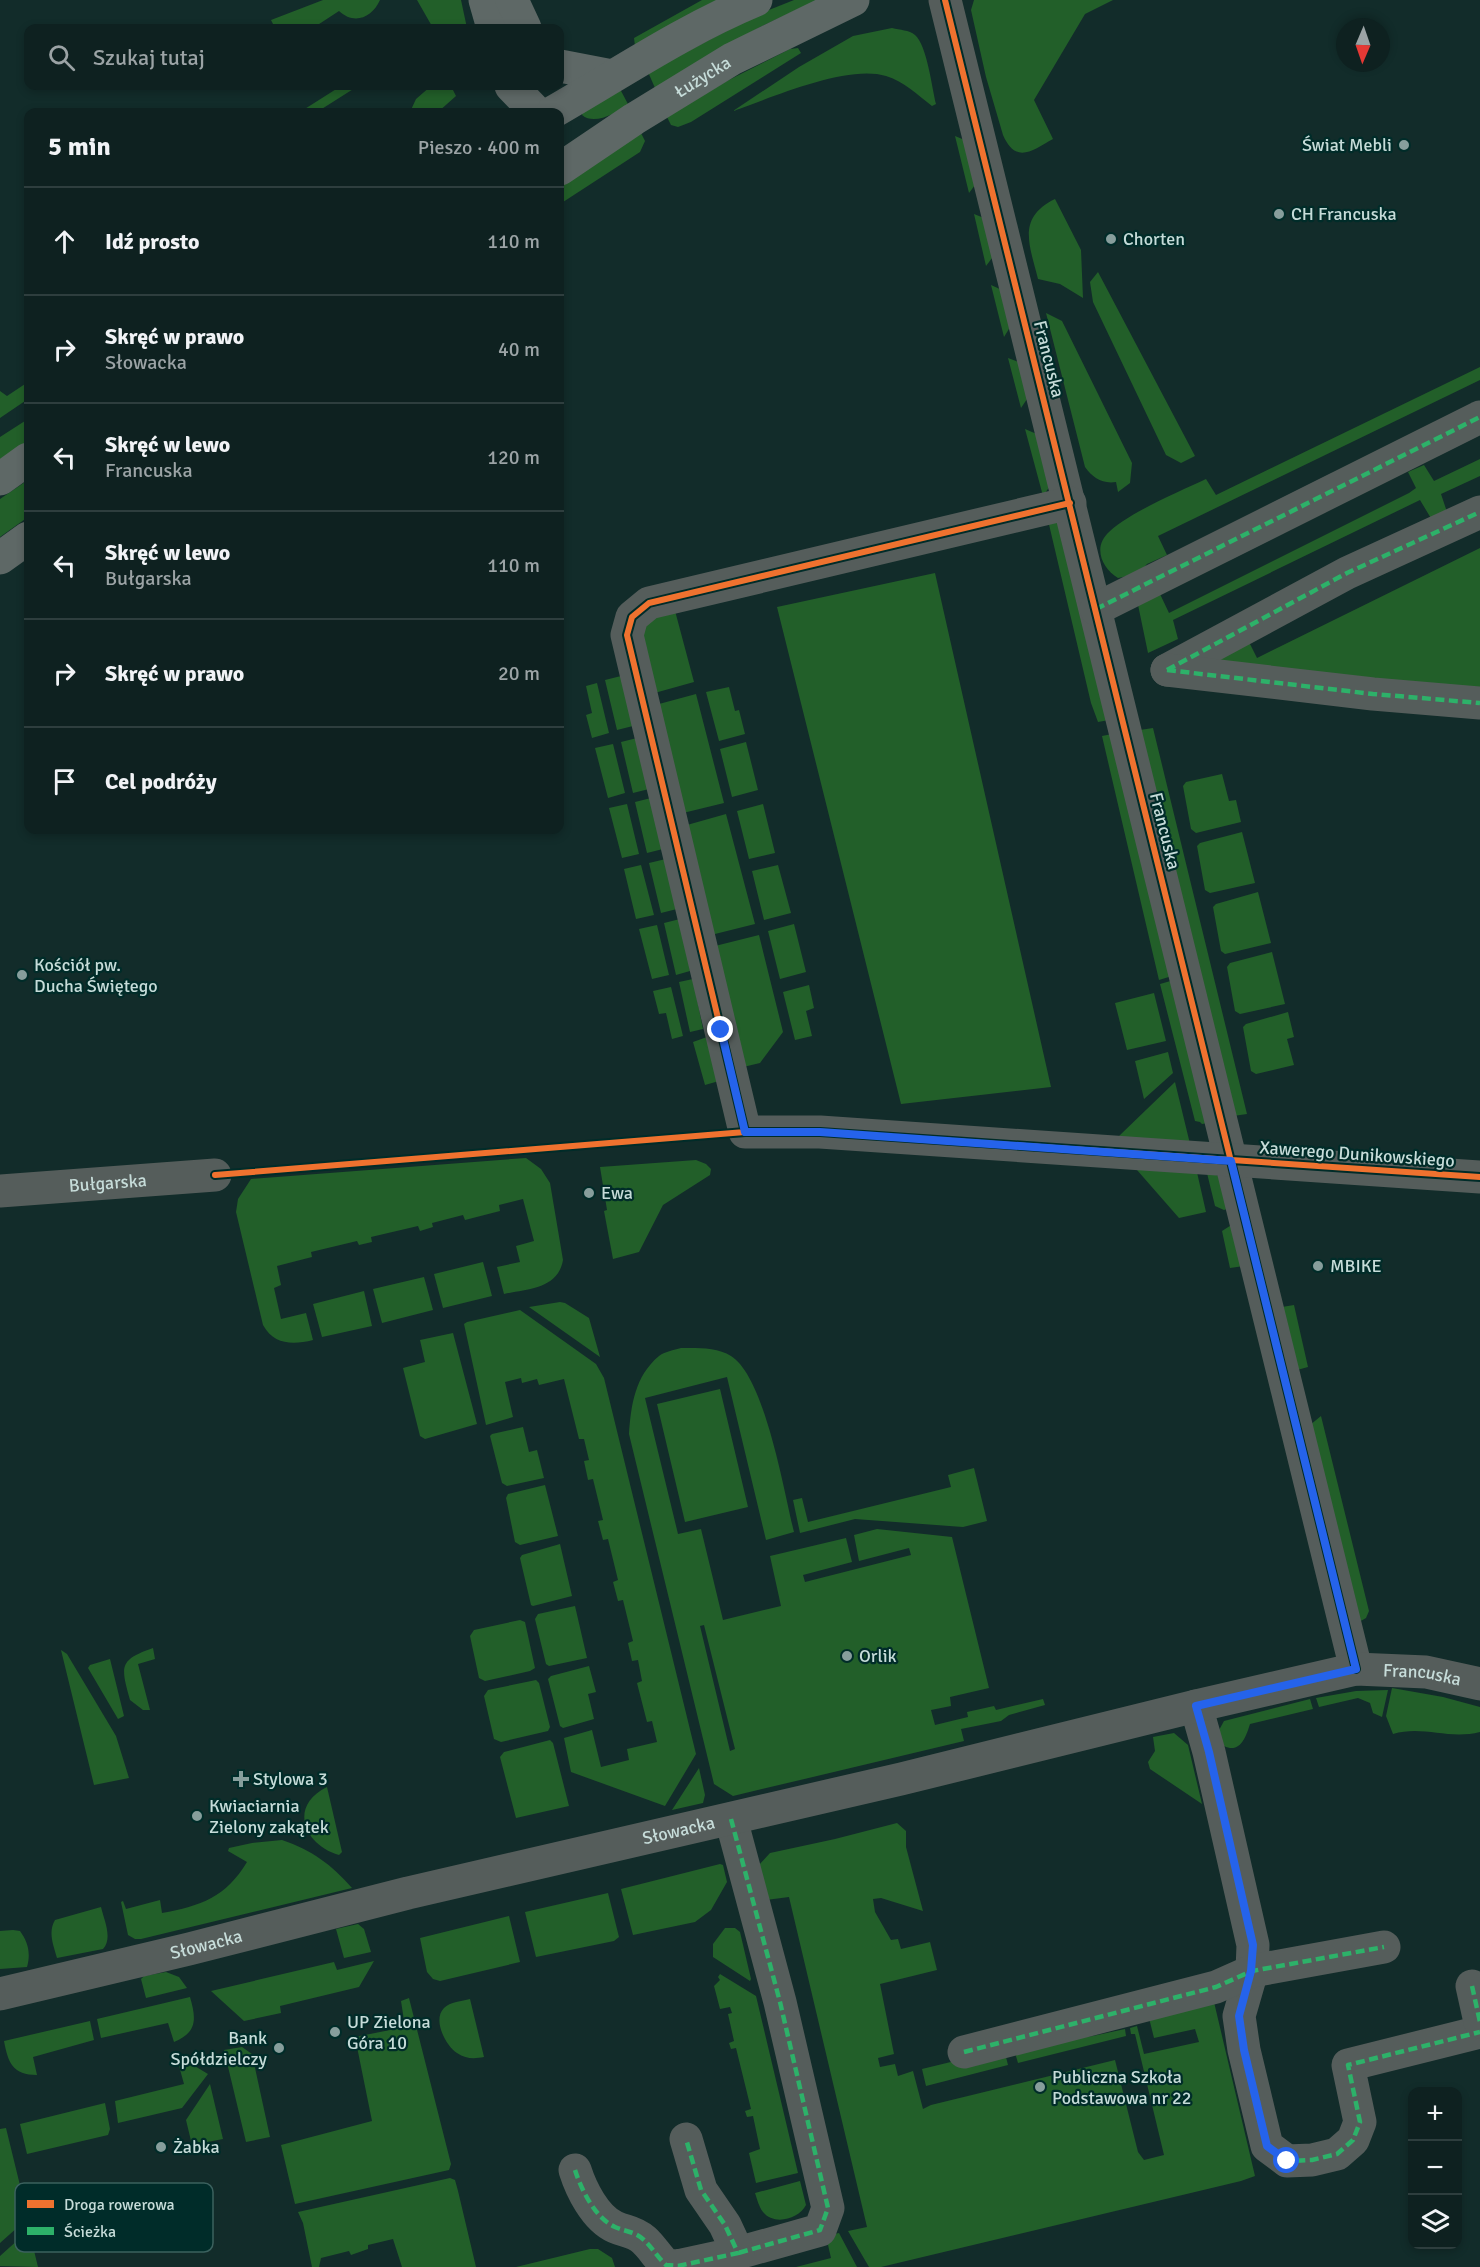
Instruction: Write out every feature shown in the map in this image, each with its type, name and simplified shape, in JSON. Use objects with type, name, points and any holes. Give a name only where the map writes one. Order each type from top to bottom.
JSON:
[{"type":"main road","points":[[485,0],[492,24]]},
{"type":"main road","points":[[512,0],[523,24]]},
{"type":"main road","points":[[560,108],[685,35],[756,0]]},
{"type":"main road","name":"Łużycka","points":[[564,166],[634,119],[732,59],[853,0]]},
{"type":"main road","points":[[564,67],[612,76]]},
{"type":"main road","points":[[504,108],[508,90]]},
{"type":"main road","points":[[513,90],[532,108]]},
{"type":"main road","points":[[541,90],[542,108]]},
{"type":"main road","points":[[564,123],[581,128],[634,119]]},
{"type":"main road","points":[[0,479],[24,462]]},
{"type":"main road","points":[[0,558],[24,541]]},
{"type":"street","name":"Francuska","points":[[945,0],[1356,1669],[1426,1672],[1480,1684]]},
{"type":"street","points":[[1096,609],[1480,417]]},
{"type":"street","points":[[1070,503],[649,603],[632,617],[627,635],[745,1132],[820,1132],[1231,1161]]},
{"type":"street","points":[[1480,512],[1347,573],[1167,670],[1480,704]]},
{"type":"street","name":"Xawerego Dunikowskiego","points":[[1231,1161],[1480,1177]]},
{"type":"street","name":"Bułgarska","points":[[0,1191],[215,1175]]},
{"type":"street","name":"Słowacka","points":[[0,1994],[408,1893],[731,1819],[1356,1669]]},
{"type":"street","points":[[1196,1706],[1209,1752],[1253,1945],[1251,1971],[1239,2016],[1244,2050],[1267,2146],[1287,2161],[1312,2160],[1337,2154],[1353,2140],[1360,2122],[1348,2065],[1480,2032]]},
{"type":"street","points":[[575,2170],[580,2187],[593,2209],[614,2227],[627,2229],[645,2241],[666,2265],[678,2266],[738,2253],[819,2230],[828,2208],[780,2002],[731,1819]]},
{"type":"street","points":[[964,2052],[1216,1988],[1251,1971],[1384,1947]]},
{"type":"street","points":[[1472,1986],[1480,2022]]},
{"type":"street","points":[[686,2139],[701,2190],[726,2225],[738,2253]]},
{"type":"green space","points":[[323,0],[380,0],[372,11],[362,18],[351,18],[339,11],[319,24],[273,24],[271,20]]},
{"type":"green space","points":[[417,0],[461,0],[466,24],[431,24]]},
{"type":"green space","points":[[702,0],[722,0],[635,46],[634,38]]},
{"type":"green space","points":[[794,0],[818,0],[760,27],[655,88],[648,72],[759,14]]},
{"type":"green space","points":[[974,0],[1113,0],[1085,14],[1034,100],[1053,139],[1032,150],[1019,152],[1013,150],[1003,135],[986,77],[971,10]]},
{"type":"green space","points":[[892,28],[910,32],[919,40],[926,57],[936,104],[932,106],[892,78],[870,74],[830,78],[733,111],[799,67],[853,36]]},
{"type":"green space","points":[[798,48],[801,53],[691,122],[678,127],[671,125],[667,117],[725,82],[790,49]]},
{"type":"green space","points":[[620,89],[629,106],[599,119],[582,115],[583,111]]},
{"type":"green space","points":[[335,90],[352,90],[323,108],[306,108]]},
{"type":"green space","points":[[426,90],[453,90],[456,96],[442,108],[412,108],[416,99]]},
{"type":"green space","points":[[641,133],[645,141],[640,152],[564,201],[564,183]]},
{"type":"green space","points":[[955,136],[967,141],[978,181],[969,193]]},
{"type":"green space","points":[[1055,199],[1081,250],[1083,298],[1060,284],[1038,279],[1030,244],[1030,224],[1043,207]]},
{"type":"green space","points":[[974,214],[984,218],[995,254],[986,266]]},
{"type":"green space","points":[[1098,272],[1195,456],[1181,463],[1166,455],[1093,302],[1090,282]]},
{"type":"green space","points":[[991,285],[1002,290],[1012,324],[1004,337]]},
{"type":"green space","points":[[1046,313],[1062,321],[1132,463],[1130,483],[1118,492],[1116,482],[1098,479],[1085,467]]},
{"type":"green space","points":[[1008,358],[1021,363],[1027,399],[1021,408]]},
{"type":"green space","points":[[1480,367],[1480,380],[1158,536],[1167,555],[1147,564],[1138,574],[1118,578],[1104,564],[1100,552],[1107,534],[1126,519],[1153,504],[1206,479],[1216,495]]},
{"type":"green space","points":[[24,385],[24,402],[0,418],[0,391],[7,396]]},
{"type":"green space","points":[[24,422],[24,445],[0,461],[0,437]]},
{"type":"green space","points":[[1025,429],[1039,435],[1050,486],[1043,496]]},
{"type":"green space","points":[[1480,459],[1480,476],[1441,494],[1447,512],[1432,520],[1420,500],[1173,620],[1178,639],[1148,653],[1137,600],[1160,594],[1169,613],[1409,493],[1416,488],[1408,472],[1424,465],[1434,481]]},
{"type":"green space","points":[[24,483],[24,520],[0,537],[0,499]]},
{"type":"green space","points":[[1047,516],[1057,520],[1109,720],[1098,722],[1091,703]]},
{"type":"green space","points":[[1480,548],[1480,700],[1191,666],[1247,638],[1257,658]]},
{"type":"green space","points":[[935,573],[1051,1087],[901,1104],[777,607]]},
{"type":"green space","points":[[674,607],[694,682],[651,694],[641,624]]},
{"type":"green space","points":[[625,675],[637,725],[617,730],[605,680]]},
{"type":"green space","points":[[597,683],[609,733],[592,738],[586,715],[592,713],[586,686]]},
{"type":"green space","points":[[729,687],[735,711],[739,710],[745,734],[719,741],[706,692]]},
{"type":"green space","points":[[696,694],[724,803],[683,813],[659,704]]},
{"type":"green space","points":[[1153,728],[1247,1114],[1233,1116],[1140,730]]},
{"type":"green space","points":[[1112,734],[1172,976],[1159,980],[1102,736]]},
{"type":"green space","points":[[641,737],[653,788],[633,793],[621,742]]},
{"type":"green space","points":[[746,742],[758,790],[732,797],[720,749]]},
{"type":"green space","points":[[613,744],[625,793],[608,798],[595,748]]},
{"type":"green space","points":[[1222,774],[1229,801],[1236,800],[1241,822],[1196,833],[1191,829],[1183,786],[1186,782]]},
{"type":"green space","points":[[655,797],[667,848],[647,853],[635,802]]},
{"type":"green space","points":[[627,804],[639,854],[622,858],[609,808]]},
{"type":"green space","points":[[763,804],[775,853],[749,859],[737,811]]},
{"type":"green space","points":[[726,814],[755,924],[711,935],[687,825]]},
{"type":"green space","points":[[1242,832],[1255,883],[1210,893],[1205,890],[1197,846],[1200,843]]},
{"type":"green space","points":[[670,858],[681,908],[661,913],[649,863]]},
{"type":"green space","points":[[641,865],[654,915],[636,919],[624,869]]},
{"type":"green space","points":[[778,865],[791,913],[764,920],[752,871]]},
{"type":"green space","points":[[1258,892],[1271,943],[1225,954],[1221,951],[1213,907],[1216,904]]},
{"type":"green space","points":[[684,918],[690,971],[676,975],[664,923]]},
{"type":"green space","points":[[794,924],[806,972],[780,979],[768,931]]},
{"type":"green space","points":[[657,925],[669,975],[652,979],[639,929]]},
{"type":"green space","points":[[759,935],[783,1032],[760,1063],[739,1068],[715,946]]},
{"type":"green space","points":[[1272,952],[1285,1004],[1240,1014],[1235,1011],[1227,967],[1230,963]]},
{"type":"green space","points":[[693,979],[703,1029],[690,1032],[679,982]]},
{"type":"green space","points":[[1174,980],[1208,1123],[1202,1124],[1195,1121],[1160,984]]},
{"type":"green space","points":[[809,985],[814,1008],[806,1011],[812,1036],[795,1040],[783,992]]},
{"type":"green space","points":[[671,987],[683,1036],[672,1039],[666,1013],[659,1014],[653,991]]},
{"type":"green space","points":[[1154,993],[1166,1041],[1127,1050],[1115,1003]]},
{"type":"green space","points":[[1288,1012],[1294,1037],[1287,1039],[1294,1065],[1256,1074],[1251,1071],[1243,1027],[1246,1024]]},
{"type":"green space","points":[[707,1037],[719,1081],[705,1085],[693,1042]]},
{"type":"green space","points":[[1168,1052],[1173,1073],[1144,1099],[1135,1061]]},
{"type":"green space","points":[[1175,1082],[1191,1148],[1119,1136]]},
{"type":"green space","points":[[526,1158],[541,1169],[550,1183],[563,1260],[560,1270],[548,1282],[531,1289],[504,1294],[497,1267],[520,1262],[516,1246],[534,1241],[523,1199],[499,1205],[500,1211],[465,1220],[463,1215],[432,1223],[433,1227],[420,1231],[418,1226],[371,1237],[372,1242],[359,1245],[357,1241],[311,1252],[312,1257],[277,1266],[281,1285],[274,1288],[281,1319],[306,1313],[313,1340],[298,1343],[285,1342],[267,1332],[263,1325],[236,1212],[238,1199],[251,1179]]},
{"type":"green space","points":[[696,1160],[711,1169],[710,1175],[663,1205],[639,1252],[613,1259],[604,1211],[607,1210],[600,1167]]},
{"type":"green space","points":[[1130,1162],[1196,1168],[1206,1212],[1179,1218]]},
{"type":"green space","points":[[1206,1169],[1218,1176],[1230,1208],[1224,1210],[1215,1206]]},
{"type":"green space","points":[[1233,1224],[1244,1266],[1230,1268],[1222,1231]]},
{"type":"green space","points":[[483,1262],[492,1296],[443,1308],[434,1274]]},
{"type":"green space","points":[[424,1277],[433,1310],[382,1323],[373,1289]]},
{"type":"green space","points":[[364,1291],[372,1326],[322,1337],[313,1304]]},
{"type":"green space","points":[[560,1302],[589,1318],[600,1357],[529,1307]]},
{"type":"green space","points":[[1294,1305],[1308,1367],[1297,1370],[1282,1307]]},
{"type":"green space","points":[[520,1310],[596,1364],[604,1378],[696,1754],[665,1806],[571,1772],[564,1738],[592,1730],[601,1767],[629,1760],[627,1749],[657,1742],[652,1721],[647,1722],[637,1683],[642,1681],[638,1660],[632,1661],[628,1643],[633,1641],[623,1600],[618,1601],[613,1582],[618,1580],[608,1539],[603,1540],[598,1521],[603,1520],[593,1479],[588,1480],[584,1461],[589,1460],[584,1439],[579,1439],[564,1379],[539,1385],[537,1379],[522,1383],[521,1378],[505,1382],[513,1417],[486,1425],[464,1324]]},
{"type":"green space","points":[[453,1333],[477,1424],[425,1439],[420,1436],[403,1368],[425,1362],[420,1340]]},
{"type":"green space","points":[[681,1348],[720,1351],[731,1356],[743,1368],[763,1410],[779,1464],[794,1532],[766,1540],[727,1377],[645,1398],[678,1534],[701,1529],[723,1620],[781,1606],[770,1556],[846,1538],[852,1562],[803,1575],[805,1582],[911,1555],[909,1548],[859,1561],[854,1535],[877,1529],[952,1537],[989,1688],[950,1697],[951,1706],[931,1710],[935,1725],[968,1717],[967,1712],[994,1706],[996,1710],[1043,1699],[1045,1705],[1009,1715],[1001,1721],[961,1729],[964,1741],[733,1796],[714,1784],[629,1434],[633,1402],[644,1373],[659,1356]],"holes":[[[704,1625],[735,1749],[730,1751],[700,1626]]]},
{"type":"green space","points":[[720,1389],[748,1507],[685,1522],[657,1404]]},
{"type":"green space","points":[[1321,1416],[1369,1611],[1366,1618],[1359,1622],[1310,1425]]},
{"type":"green space","points":[[523,1427],[529,1452],[537,1450],[544,1478],[507,1486],[502,1483],[490,1436]]},
{"type":"green space","points":[[974,1468],[987,1521],[963,1527],[855,1519],[800,1533],[793,1500],[802,1498],[808,1522],[951,1487],[948,1475]]},
{"type":"green space","points":[[545,1485],[558,1536],[520,1545],[515,1542],[506,1498],[508,1494]]},
{"type":"green space","points":[[560,1544],[572,1596],[533,1606],[520,1558],[522,1555]]},
{"type":"green space","points":[[575,1606],[587,1658],[549,1666],[546,1664],[535,1619],[538,1614]]},
{"type":"green space","points":[[520,1620],[525,1622],[535,1668],[485,1681],[479,1678],[470,1636],[474,1630]]},
{"type":"green space","points":[[153,1648],[155,1659],[138,1664],[150,1710],[143,1710],[130,1700],[124,1672],[128,1661]]},
{"type":"green space","points":[[61,1650],[67,1654],[116,1736],[129,1778],[94,1785]]},
{"type":"green space","points":[[110,1659],[124,1716],[118,1719],[88,1668],[90,1665]]},
{"type":"green space","points":[[589,1666],[596,1692],[588,1694],[594,1719],[563,1728],[560,1726],[548,1679],[551,1676]]},
{"type":"green space","points":[[536,1680],[539,1683],[550,1727],[548,1731],[501,1742],[494,1739],[484,1696],[488,1690]]},
{"type":"green space","points":[[1392,1688],[1443,1697],[1480,1707],[1480,1732],[1457,1734],[1415,1731],[1393,1734],[1386,1716]]},
{"type":"green space","points":[[1388,1690],[1382,1717],[1373,1713],[1370,1703],[1358,1698],[1319,1707],[1316,1698],[1356,1691]]},
{"type":"green space","points":[[1310,1699],[1313,1709],[1250,1724],[1242,1743],[1234,1748],[1224,1746],[1218,1732],[1224,1721]]},
{"type":"green space","points":[[1174,1733],[1188,1745],[1202,1804],[1150,1769],[1148,1762],[1155,1751],[1153,1737]]},
{"type":"green space","points":[[550,1740],[553,1743],[569,1806],[516,1818],[500,1757],[504,1752]]},
{"type":"green space","points":[[699,1768],[705,1795],[703,1803],[672,1810]]},
{"type":"green space","points":[[327,1787],[342,1852],[339,1855],[317,1843],[305,1824],[304,1814],[308,1804],[315,1795]]},
{"type":"green space","points":[[897,1823],[906,1831],[906,1847],[923,1911],[881,1898],[873,1899],[875,1912],[891,1940],[898,1939],[901,1949],[930,1942],[937,1970],[880,1984],[894,2054],[878,2058],[880,2067],[895,2064],[898,2076],[913,2071],[923,2109],[931,2105],[1115,2060],[1138,2152],[1144,2160],[1164,2155],[1135,2034],[1131,2034],[1130,2028],[1137,2026],[1144,2054],[1199,2042],[1195,2029],[1154,2038],[1149,2018],[1214,2002],[1255,2176],[881,2267],[869,2267],[848,2231],[867,2227],[789,1897],[766,1900],[758,1866],[770,1853]]},
{"type":"green space","points":[[282,1840],[303,1848],[321,1859],[352,1888],[141,1939],[128,1935],[121,1902],[123,1901],[126,1909],[160,1900],[162,1913],[200,1903],[221,1892],[239,1874],[247,1862],[228,1851],[229,1848]]},
{"type":"green space","points":[[723,1865],[727,1882],[711,1910],[695,1922],[633,1935],[621,1889]]},
{"type":"green space","points":[[608,1893],[619,1937],[614,1941],[536,1957],[525,1912]]},
{"type":"green space","points":[[101,1907],[108,1934],[103,1949],[57,1958],[52,1934],[55,1920]]},
{"type":"green space","points":[[509,1916],[520,1962],[440,1981],[433,1979],[427,1972],[420,1938]]},
{"type":"green space","points":[[358,1924],[364,1929],[371,1952],[344,1958],[336,1929]]},
{"type":"green space","points":[[725,1928],[735,1928],[740,1932],[750,1981],[713,1957],[713,1944]]},
{"type":"green space","points":[[0,1931],[20,1931],[27,1944],[29,1957],[27,1967],[0,1969]]},
{"type":"green space","points":[[374,1961],[359,1987],[280,2006],[281,2013],[244,2021],[211,1991],[334,1962],[337,1970]]},
{"type":"green space","points":[[166,1972],[179,1977],[187,1988],[146,1998],[141,1979],[144,1976]]},
{"type":"green space","points":[[720,1974],[756,1996],[798,2173],[756,2183],[749,2153],[760,2149],[753,2116],[747,2117],[745,2111],[751,2109],[736,2048],[731,2049],[729,2043],[734,2041],[728,2014],[732,2013],[730,2007],[720,2009],[714,1986],[720,1980],[718,1977]]},
{"type":"green space","points":[[190,1997],[193,2024],[187,2034],[174,2042],[168,2023],[101,2038],[97,2019]]},
{"type":"green space","points":[[409,1998],[451,2164],[449,2170],[295,2204],[281,2145],[372,2121],[355,2037],[405,2027],[401,2001]]},
{"type":"green space","points":[[470,1999],[484,2057],[470,2058],[457,2053],[445,2039],[440,2026],[439,2019],[444,2008]]},
{"type":"green space","points":[[90,2021],[94,2040],[33,2057],[37,2075],[17,2070],[7,2056],[4,2041]]},
{"type":"green space","points":[[1125,2029],[1126,2036],[1018,2063],[1013,2046],[1093,2036]]},
{"type":"green space","points":[[242,2047],[252,2054],[270,2137],[246,2142],[224,2050]]},
{"type":"green space","points":[[1004,2049],[1008,2065],[926,2086],[922,2069]]},
{"type":"green space","points":[[193,2065],[208,2074],[182,2108],[118,2123],[115,2101],[184,2084],[179,2066]]},
{"type":"green space","points":[[210,2084],[223,2139],[192,2145],[186,2120]]},
{"type":"green space","points":[[105,2103],[110,2129],[108,2135],[27,2154],[20,2124]]},
{"type":"green space","points":[[6,2128],[19,2183],[15,2183],[15,2230],[0,2243],[0,2129]]},
{"type":"green space","points":[[450,2178],[455,2180],[476,2267],[402,2267],[393,2239],[368,2245],[368,2249],[351,2255],[349,2251],[321,2258],[319,2267],[312,2267],[303,2223],[298,2212]]},
{"type":"green space","points":[[800,2181],[806,2205],[803,2210],[792,2217],[780,2220],[773,2219],[763,2212],[755,2193]]},
{"type":"green space","points":[[839,2233],[857,2267],[796,2267],[831,2258],[826,2236]]},
{"type":"green space","points":[[15,2243],[15,2252],[34,2252],[38,2267],[0,2266],[0,2256]]},
{"type":"green space","points":[[598,2249],[612,2258],[615,2267],[516,2267]]},
{"type":"marked path","points":[[1096,609],[1480,417]]},
{"type":"marked path","points":[[1167,670],[1347,573],[1480,512]]},
{"type":"marked path","points":[[1167,670],[1373,694],[1480,703]]},
{"type":"marked path","points":[[1196,1706],[1209,1752],[1253,1945],[1252,1971],[1239,2016],[1244,2050],[1267,2146],[1287,2161],[1312,2160],[1337,2154],[1353,2140],[1360,2122],[1348,2065],[1480,2032]]},
{"type":"marked path","points":[[731,1819],[780,2002],[828,2208],[820,2230],[738,2253]]},
{"type":"marked path","points":[[964,2052],[1216,1987],[1252,1971],[1384,1947]]},
{"type":"marked path","points":[[1472,1986],[1480,2022]]},
{"type":"marked path","points":[[575,2170],[585,2194],[601,2217],[615,2227],[640,2237],[666,2265],[678,2266],[738,2253],[725,2225],[701,2190],[686,2139]]},
{"type":"cycle path","points":[[945,0],[1356,1669]]},
{"type":"cycle path","points":[[745,1132],[627,635],[632,617],[649,603],[1070,503]]},
{"type":"cycle path","points":[[215,1175],[745,1132],[820,1132],[1480,1177]]},
{"type":"place","name":"Świat Mebli","points":[[1404,145]]},
{"type":"place","name":"CH Francuska","points":[[1279,214]]},
{"type":"place","name":"Chorten","points":[[1111,239]]},
{"type":"place","name":"Kościół pw. Ducha Świętego","points":[[22,975]]},
{"type":"place","name":"Ewa","points":[[589,1193]]},
{"type":"place","name":"MBIKE","points":[[1318,1266]]},
{"type":"place","name":"Orlik","points":[[847,1656]]},
{"type":"place","name":"Stylowa 3","points":[[241,1779]]},
{"type":"place","name":"Kwiaciarnia Zielony zakątek","points":[[197,1816]]},
{"type":"place","name":"UP Zielona Góra 10","points":[[335,2032]]},
{"type":"place","name":"Bank Spółdzielczy","points":[[279,2048]]},
{"type":"place","name":"Publiczna Szkoła Podstawowa nr 22","points":[[1040,2087]]},
{"type":"place","name":"Żabka","points":[[161,2147]]},
{"type":"route","points":[[721,1030],[745,1132],[820,1132],[1231,1161],[1356,1669],[1196,1706],[1209,1752],[1253,1945],[1251,1971],[1239,2016],[1244,2050],[1267,2146],[1287,2161]]}]
